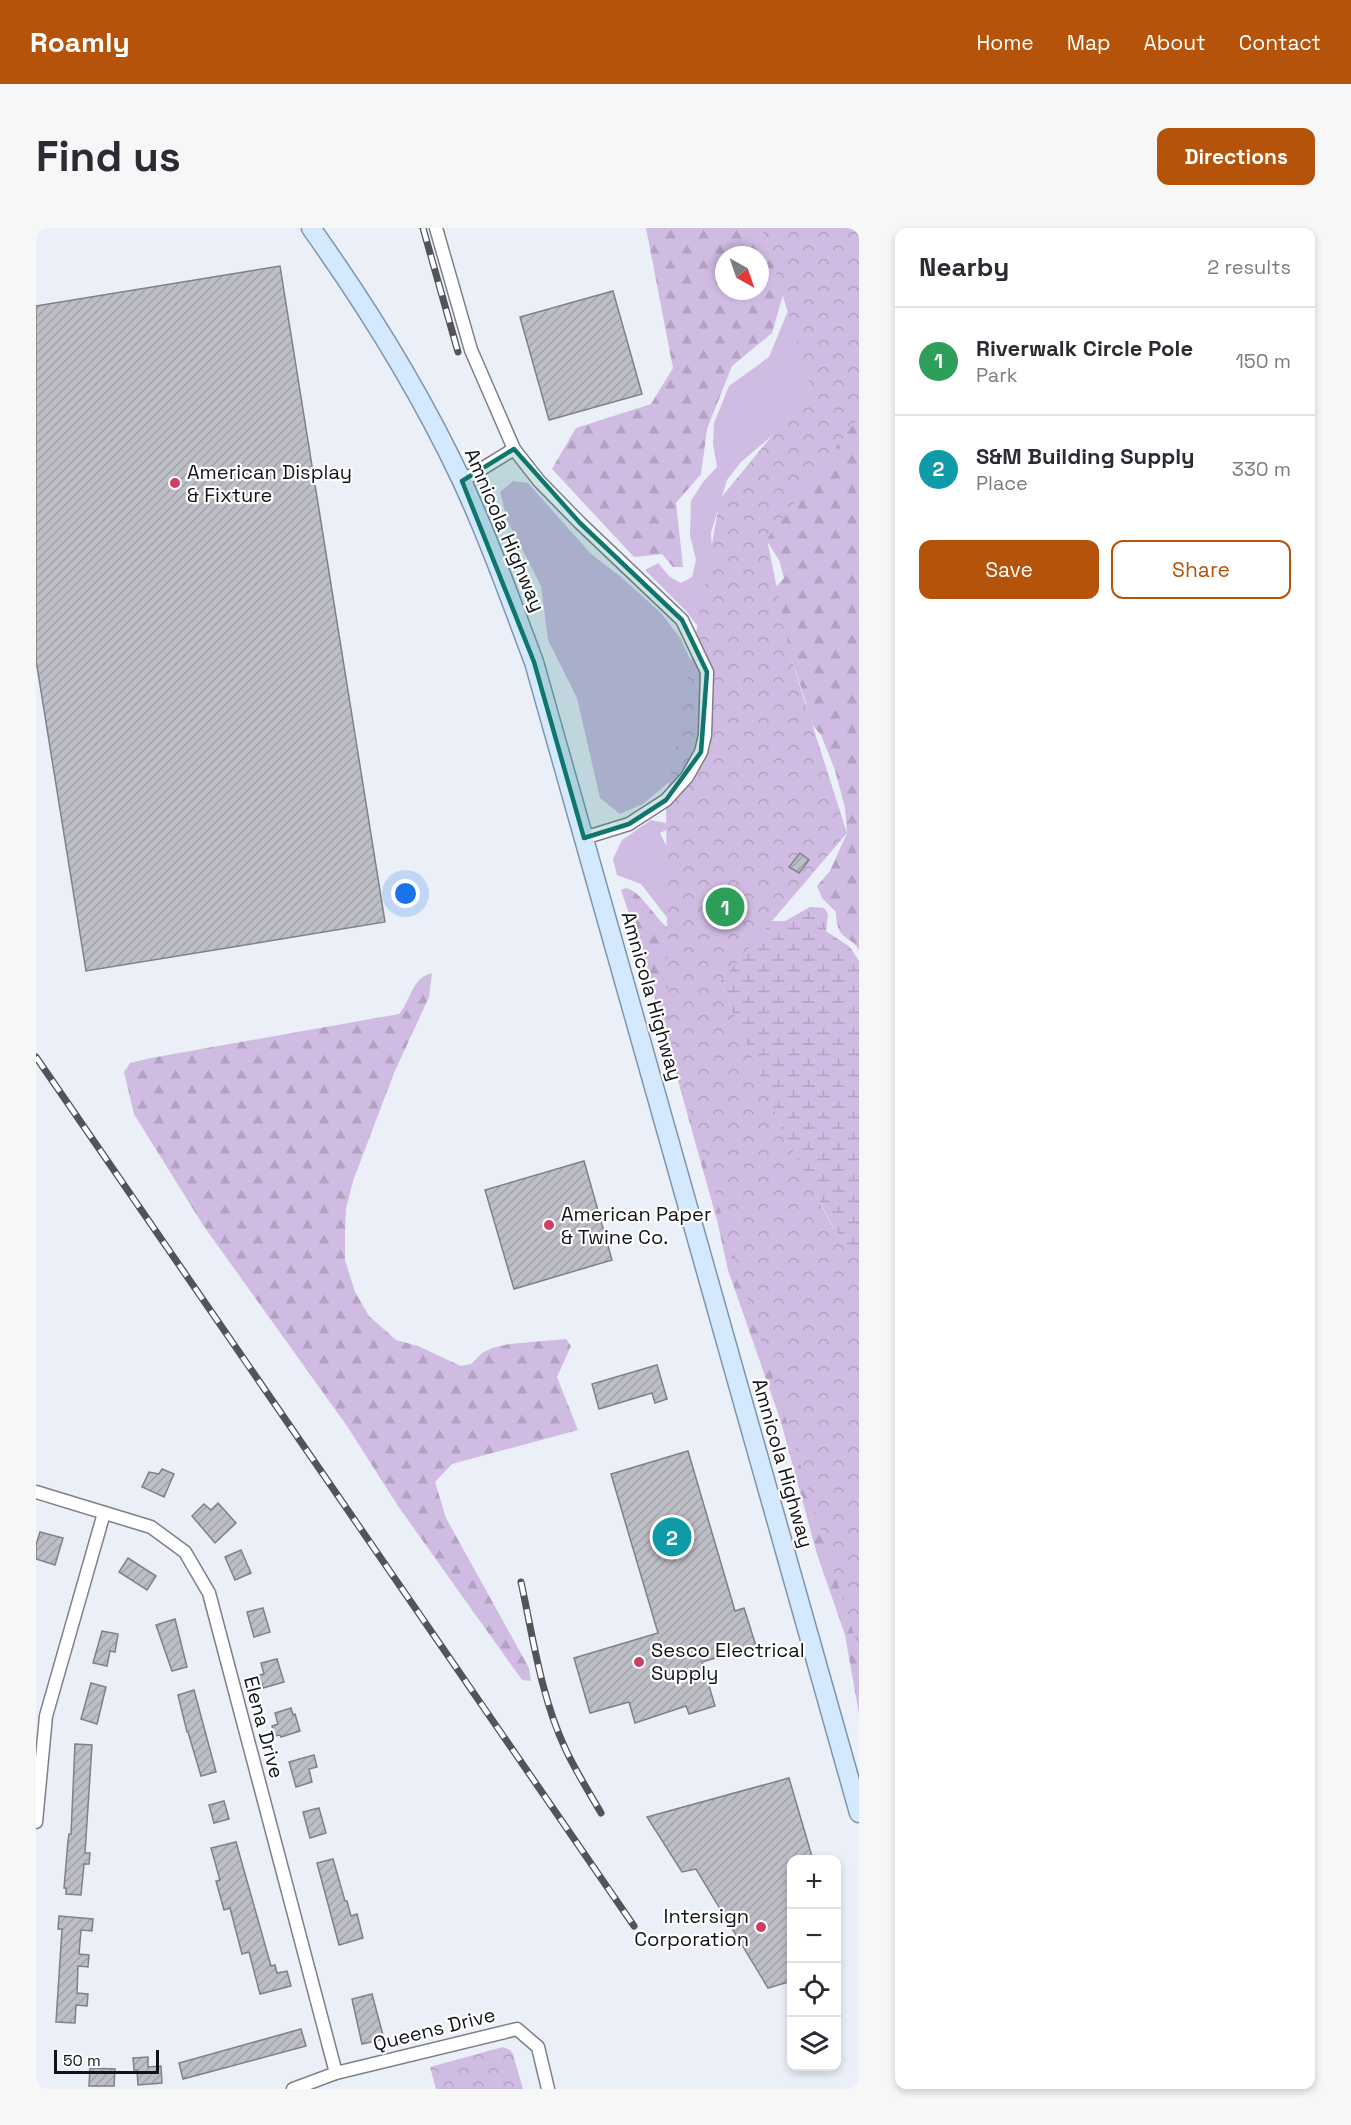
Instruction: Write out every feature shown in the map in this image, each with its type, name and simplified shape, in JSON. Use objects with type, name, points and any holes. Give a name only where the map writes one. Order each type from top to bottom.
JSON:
[{"type":"main road","name":"Amnicola Highway","points":[[311,228],[394,351],[462,481],[534,662],[859,1813]]},
{"type":"street","points":[[436,228],[471,350],[514,449],[539,481],[580,523],[682,620],[707,672],[705,735],[701,752],[687,777],[666,800],[629,824],[584,838]]},
{"type":"street","points":[[462,481],[514,449]]},
{"type":"street","name":"Elena Drive","points":[[36,1492],[151,1527],[185,1552],[209,1593],[336,2073]]},
{"type":"street","points":[[36,1822],[46,1716],[104,1513]]},
{"type":"street","name":"Queens Drive","points":[[293,2089],[336,2073],[517,2029],[538,2047],[548,2089]]},
{"type":"highlighted area","points":[[514,449],[580,523],[682,620],[707,672],[701,752],[666,800],[629,824],[584,838],[534,662],[462,481]]},
{"type":"green space","points":[[646,228],[766,228],[785,288],[772,333],[732,366],[707,429],[701,474],[676,503],[683,567],[673,567],[662,554],[634,557],[552,469],[576,428],[651,404],[673,368]]},
{"type":"green space","points":[[762,228],[859,228],[859,417],[767,539],[791,658],[847,833],[720,982],[783,1131],[831,1224],[859,1260],[859,1651],[668,1045],[666,800],[720,499],[811,388]]},
{"type":"green space","points":[[859,302],[859,950],[841,933],[836,912],[822,898],[817,886],[830,871],[847,833],[845,808],[835,770],[821,735],[810,722],[791,658],[764,600],[784,578],[779,560],[748,511],[758,487]]},
{"type":"green space","points":[[798,311],[811,388],[781,428],[741,462],[727,480],[711,533],[713,563],[704,634],[686,611],[645,570],[658,563],[670,577],[681,583],[692,577],[696,560],[690,535],[691,501],[703,482],[717,467],[713,444],[714,423],[729,386],[769,357],[787,313]]},
{"type":"green space","points":[[513,481],[528,483],[591,554],[661,613],[681,639],[698,677],[674,778],[643,804],[620,814],[600,798],[577,698],[548,640],[541,586],[507,520],[500,492]]},
{"type":"green space","points":[[651,820],[666,823],[668,829],[660,833],[666,845],[676,856],[673,923],[641,884],[617,875],[613,859],[622,840]]},
{"type":"green space","points":[[626,888],[637,894],[668,928],[859,1471],[859,1714],[845,1635],[817,1554],[781,1422],[728,1270],[717,1220],[646,965],[621,890]]},
{"type":"green space","points":[[810,907],[824,908],[828,914],[826,931],[850,947],[859,961],[859,1276],[794,1158],[714,968],[771,921],[785,921]]},
{"type":"green space","points":[[432,973],[429,997],[394,1073],[353,1181],[346,1209],[345,1260],[355,1292],[369,1316],[396,1340],[418,1346],[461,1366],[471,1364],[482,1353],[492,1348],[509,1344],[566,1339],[571,1346],[557,1377],[578,1430],[452,1464],[435,1482],[446,1518],[529,1668],[531,1681],[522,1680],[398,1506],[347,1426],[203,1225],[134,1114],[124,1072],[130,1063],[151,1058],[399,1014],[415,985]]},
{"type":"green space","points":[[503,2047],[513,2054],[523,2089],[436,2089],[430,2067]]},
{"type":"building","name":"American Display & Fixture","points":[[280,266],[385,922],[86,971],[36,660],[36,306]]},
{"type":"building","points":[[613,291],[642,394],[549,420],[520,317]]},
{"type":"building","points":[[800,853],[809,860],[799,873],[789,867]]},
{"type":"building","name":"American Paper & Twine Co.","points":[[584,1161],[612,1260],[514,1289],[485,1190]]},
{"type":"building","points":[[657,1365],[667,1399],[655,1403],[652,1393],[599,1409],[592,1384]]},
{"type":"building","points":[[688,1451],[735,1611],[744,1608],[756,1646],[702,1662],[715,1706],[689,1714],[686,1706],[635,1723],[629,1702],[590,1713],[574,1658],[658,1633],[611,1474]]},
{"type":"building","points":[[162,1469],[174,1474],[164,1497],[142,1487],[149,1472],[159,1474]]},
{"type":"building","points":[[218,1503],[236,1523],[215,1543],[192,1516],[204,1504],[211,1510]]},
{"type":"building","points":[[40,1532],[63,1538],[55,1565],[36,1559],[36,1545]]},
{"type":"building","points":[[241,1550],[251,1573],[235,1580],[225,1557]]},
{"type":"building","points":[[128,1558],[156,1576],[147,1590],[119,1572]]},
{"type":"building","points":[[263,1608],[270,1632],[254,1637],[247,1612]]},
{"type":"building","points":[[175,1619],[187,1667],[172,1671],[156,1625]]},
{"type":"building","points":[[102,1631],[118,1634],[115,1652],[110,1651],[107,1666],[93,1663]]},
{"type":"building","points":[[277,1659],[284,1682],[263,1688],[259,1675],[264,1674],[261,1663]]},
{"type":"building","points":[[91,1683],[106,1687],[97,1724],[81,1719]]},
{"type":"building","points":[[194,1690],[216,1772],[201,1776],[178,1695]]},
{"type":"building","points":[[291,1708],[300,1731],[281,1737],[280,1735],[275,1736],[272,1726],[278,1724],[275,1713]]},
{"type":"building","points":[[75,1744],[92,1745],[85,1853],[90,1853],[89,1864],[84,1864],[81,1895],[66,1894],[66,1888],[64,1888],[68,1841],[69,1834],[71,1834]]},
{"type":"building","points":[[314,1755],[317,1767],[309,1769],[312,1782],[296,1787],[289,1762]]},
{"type":"building","name":"Intersign Corporation","points":[[789,1778],[812,1855],[787,1855],[787,1982],[768,1988],[696,1869],[682,1872],[647,1817]]},
{"type":"building","points":[[224,1801],[229,1819],[214,1823],[209,1805]]},
{"type":"building","points":[[319,1808],[326,1833],[310,1838],[303,1812]]},
{"type":"building","points":[[236,1842],[271,1966],[275,1965],[277,1973],[287,1971],[291,1986],[260,1994],[249,1952],[242,1954],[230,1908],[224,1910],[216,1881],[220,1880],[211,1848]]},
{"type":"building","points":[[333,1859],[345,1901],[347,1901],[351,1916],[357,1914],[363,1938],[339,1945],[317,1863]]},
{"type":"building","points":[[59,1916],[93,1919],[92,1931],[81,1930],[79,1954],[89,1955],[88,1967],[78,1966],[77,1993],[88,1994],[87,2006],[76,2005],[75,2023],[56,2022],[62,1929],[58,1929]]},
{"type":"building","points":[[372,1994],[384,2039],[362,2044],[352,1999]]},
{"type":"building","points":[[301,2029],[306,2046],[183,2079],[179,2063]]},
{"type":"building","points":[[148,2057],[148,2067],[161,2066],[162,2083],[138,2085],[133,2058]]},
{"type":"building","points":[[90,2068],[115,2069],[114,2086],[89,2086]]},
{"type":"railway","points":[[423,228],[458,352]]},
{"type":"railway","points":[[36,1057],[634,1926]]},
{"type":"railway","points":[[521,1582],[538,1666],[550,1708],[569,1756],[601,1813]]},
{"type":"place","name":"American Display & Fixture","points":[[175,483]]},
{"type":"place","name":"Riverwalk Circle Pole","points":[[725,907]]},
{"type":"place","name":"American Paper & Twine Co.","points":[[549,1225]]},
{"type":"place","name":"S&M Building Supply","points":[[672,1537]]},
{"type":"place","name":"Sesco Electrical Supply","points":[[639,1662]]},
{"type":"place","name":"Intersign Corporation","points":[[761,1927]]}]
